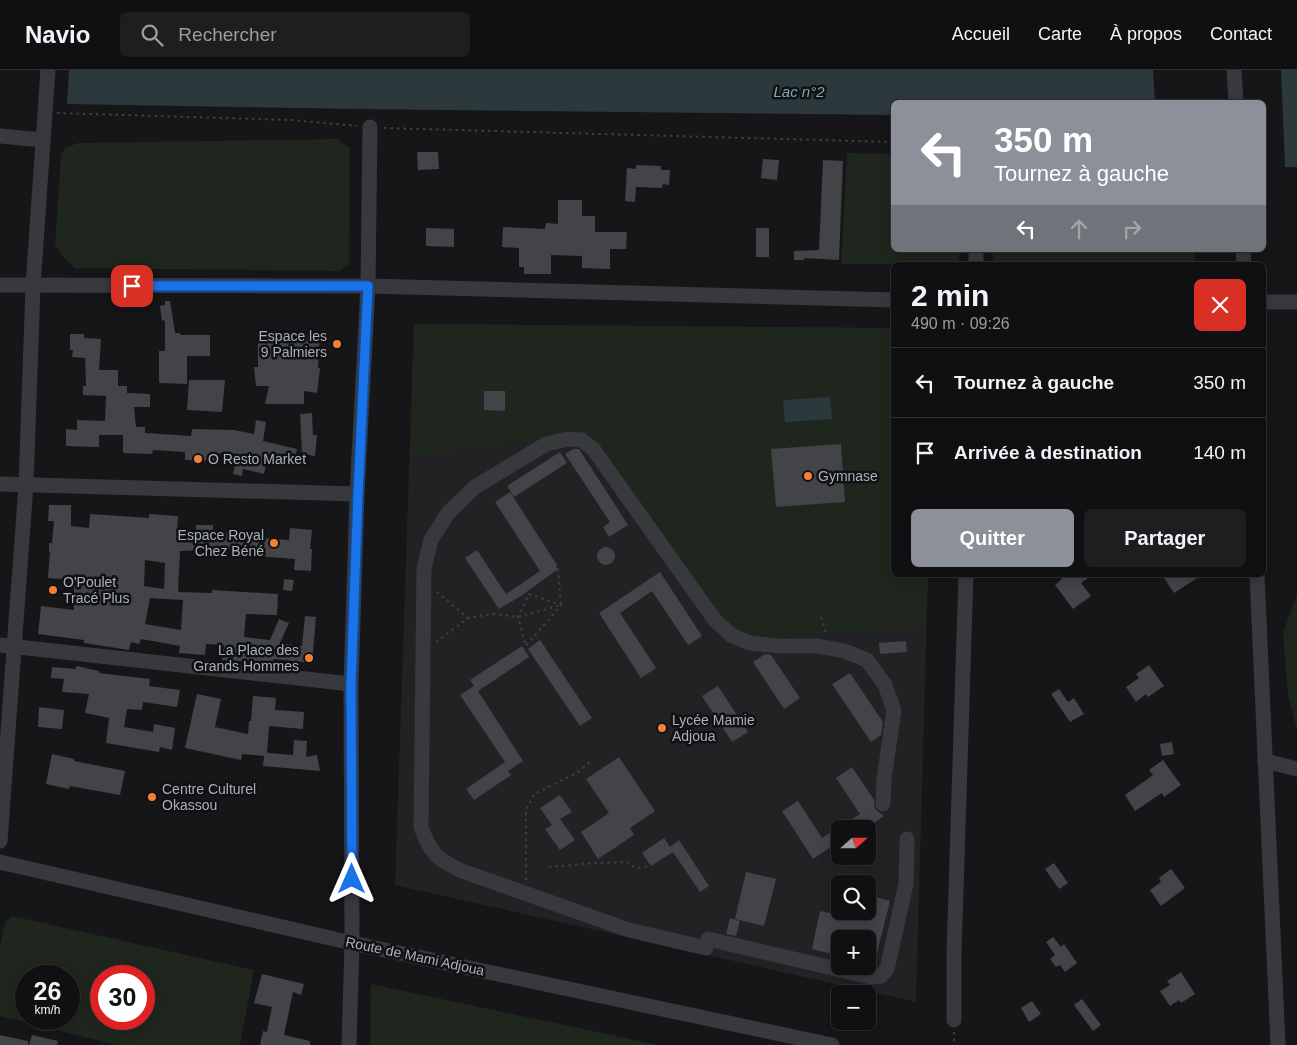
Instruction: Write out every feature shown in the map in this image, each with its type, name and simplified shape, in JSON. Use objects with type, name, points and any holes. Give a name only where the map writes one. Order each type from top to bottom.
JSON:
[{"type":"street","points":[[0,841],[7,646],[26,485],[33,286],[48,70]]},
{"type":"street","points":[[1234,70],[1236,100]]},
{"type":"street","points":[[349,1045],[352,943],[351,684],[368,286],[370,127]]},
{"type":"street","points":[[0,136],[43,140]]},
{"type":"street","points":[[0,285],[368,286],[891,300]]},
{"type":"street","points":[[1266,302],[1297,302]]},
{"type":"street","points":[[882,804],[894,710],[885,685],[867,660],[844,651],[818,646],[779,646],[750,643],[731,635],[714,619],[594,450],[582,440],[568,439],[546,444],[475,487],[448,513],[431,540],[424,568],[421,827],[426,841],[434,854],[444,863],[629,930],[707,943],[871,977],[881,976],[887,969],[906,884],[906,839]]},
{"type":"street","points":[[0,484],[358,494]]},
{"type":"street","points":[[954,1020],[954,952],[966,577]]},
{"type":"street","points":[[1257,577],[1278,1045]]},
{"type":"street","points":[[7,646],[351,684]]},
{"type":"street","points":[[1265,761],[1297,769]]},
{"type":"street","name":"Route de Mami Adjoua","points":[[0,862],[352,943],[832,1045]]},
{"type":"path","points":[[45,113],[291,120],[370,127],[891,142]]},
{"type":"path","points":[[558,569],[561,604],[526,646],[518,617],[529,594],[561,604]]},
{"type":"path","points":[[424,581],[468,618]]},
{"type":"path","points":[[423,653],[468,618],[492,614],[518,617],[561,604]]},
{"type":"path","points":[[818,646],[826,634],[822,617]]},
{"type":"path","points":[[526,893],[526,810],[534,794],[577,773],[592,760]]},
{"type":"path","points":[[549,867],[596,862],[627,862],[636,868],[651,866]]},
{"type":"shaded area","points":[[337,139],[350,148],[349,264],[340,271],[75,268],[64,258],[55,245],[61,155],[65,148],[78,143]]},
{"type":"shaded area","points":[[847,153],[891,154],[891,252],[959,252],[959,262],[841,264]]},
{"type":"shaded area","points":[[993,252],[1194,252],[1195,262],[993,262]]},
{"type":"shaded area","name":"Lycée Mamie Adjoua","points":[[414,324],[891,328],[891,577],[928,577],[916,1002],[876,993],[876,985],[840,985],[395,885]]},
{"type":"shaded area","points":[[414,324],[891,328],[891,577],[928,577],[926,628],[826,633],[766,639],[751,637],[736,630],[719,616],[599,445],[543,438],[410,459]]},
{"type":"shaded area","points":[[1297,595],[1297,729],[1288,696],[1283,633]]},
{"type":"shaded area","points":[[12,916],[254,970],[240,1045],[117,1045],[56,1030],[80,1030],[80,965],[15,965],[15,1020],[0,1016],[0,946],[5,922]]},
{"type":"shaded area","points":[[371,984],[659,1045],[370,1045]]},
{"type":"water","name":"Lac n°2","points":[[69,70],[1153,70],[1155,100],[891,100],[891,115],[67,104]]},
{"type":"water","points":[[1281,70],[1297,70],[1297,167],[1285,167]]},
{"type":"water","points":[[830,397],[832,419],[785,422],[783,400]]},
{"type":"building","points":[[417,152],[438,152],[439,169],[418,170]]},
{"type":"building","points":[[763,159],[779,160],[777,180],[761,178]]},
{"type":"building","points":[[823,160],[843,161],[839,260],[804,258],[804,260],[794,260],[794,251],[819,250]]},
{"type":"building","points":[[636,165],[661,166],[661,170],[670,170],[669,185],[663,184],[662,188],[636,187],[635,202],[625,201],[627,168],[636,169]]},
{"type":"building","points":[[558,200],[582,200],[582,216],[595,216],[595,232],[627,232],[626,249],[610,249],[610,269],[582,268],[582,256],[551,255],[551,274],[524,274],[524,267],[519,267],[519,248],[502,247],[503,227],[545,229],[546,223],[558,224]]},
{"type":"building","points":[[426,228],[454,229],[454,247],[426,246]]},
{"type":"building","points":[[756,228],[769,228],[769,257],[756,257]]},
{"type":"building","points":[[165,301],[170,301],[175,333],[180,333],[181,335],[210,335],[210,356],[187,356],[187,384],[159,383],[159,351],[165,351],[165,320],[162,321],[160,306],[165,305]]},
{"type":"building","points":[[70,334],[84,334],[84,338],[101,339],[99,370],[118,370],[118,386],[127,386],[127,393],[150,394],[150,407],[134,407],[136,427],[145,427],[145,433],[191,436],[192,429],[234,430],[254,434],[256,420],[266,422],[263,441],[297,449],[293,466],[267,460],[264,474],[243,469],[242,476],[233,474],[238,454],[215,453],[215,461],[185,460],[185,452],[153,450],[152,454],[123,453],[123,435],[99,435],[99,447],[66,446],[66,429],[77,430],[77,420],[105,421],[106,396],[83,395],[83,386],[86,386],[85,358],[72,357],[73,350],[70,350]]},
{"type":"building","points":[[293,334],[320,335],[318,368],[320,368],[317,393],[304,391],[304,404],[265,404],[269,386],[256,386],[254,367],[258,367],[258,337],[293,337]]},
{"type":"building","points":[[189,380],[225,380],[222,412],[187,410]]},
{"type":"building","points":[[484,391],[505,391],[505,411],[484,410]]},
{"type":"building","points":[[312,413],[313,435],[317,435],[315,456],[302,454],[300,414]]},
{"type":"building","name":"Gymnase","points":[[841,444],[845,502],[776,507],[771,449]]},
{"type":"building","points":[[573,449],[579,449],[628,525],[609,537],[603,527],[610,522],[565,454]]},
{"type":"building","points":[[560,452],[567,463],[514,497],[507,486]]},
{"type":"building","points":[[510,492],[558,569],[521,596],[499,609],[465,558],[477,550],[506,594],[540,571],[495,502]]},
{"type":"building","points":[[49,505],[71,505],[71,526],[89,528],[90,514],[149,518],[149,514],[178,516],[177,537],[196,537],[196,525],[213,525],[213,533],[245,532],[245,537],[289,540],[290,528],[312,530],[310,549],[312,549],[311,571],[294,570],[295,559],[256,556],[256,548],[180,551],[178,590],[179,592],[212,593],[212,590],[278,594],[277,615],[246,614],[244,637],[270,640],[279,619],[289,623],[280,643],[302,646],[305,616],[316,617],[312,663],[274,659],[273,663],[222,660],[224,645],[206,644],[205,655],[179,653],[180,646],[141,639],[139,644],[131,642],[129,650],[84,643],[84,640],[38,634],[41,606],[74,610],[74,580],[48,578],[49,543],[52,543],[54,521],[48,521]],"holes":[[[145,560],[165,563],[164,589],[144,586]],[[150,598],[183,600],[181,630],[145,624]]]},
{"type":"building","points":[[606,547],[612,550],[615,556],[612,562],[606,565],[600,562],[597,556],[600,550]]},
{"type":"building","points":[[660,572],[702,636],[688,645],[652,591],[620,613],[656,668],[641,678],[599,613]]},
{"type":"building","points":[[1060,577],[1089,577],[1081,583],[1091,596],[1073,609],[1055,585],[1062,579]]},
{"type":"building","points":[[1163,577],[1199,577],[1174,593]]},
{"type":"building","points":[[284,579],[294,580],[292,591],[283,590]]},
{"type":"building","points":[[540,640],[592,718],[580,726],[528,649]]},
{"type":"building","points":[[906,641],[907,652],[880,654],[879,643]]},
{"type":"building","points":[[522,646],[529,657],[478,691],[523,761],[508,771],[511,775],[474,800],[466,789],[505,762],[460,695],[474,686],[470,680]]},
{"type":"building","points":[[765,654],[771,655],[800,698],[784,709],[753,662]]},
{"type":"building","points":[[1149,665],[1164,686],[1148,697],[1146,694],[1136,702],[1126,687],[1139,678],[1136,674]]},
{"type":"building","points":[[76,666],[99,671],[99,673],[150,679],[149,686],[180,690],[177,707],[143,702],[142,710],[127,709],[124,727],[153,732],[154,724],[175,728],[172,750],[160,747],[159,752],[106,743],[109,718],[85,713],[89,694],[62,692],[64,679],[51,678],[52,667],[76,669]]},
{"type":"building","points":[[850,673],[883,722],[881,735],[871,742],[832,684]]},
{"type":"building","points":[[718,686],[748,732],[732,742],[702,696]]},
{"type":"building","points":[[1059,689],[1068,702],[1074,698],[1084,714],[1070,722],[1051,694]]},
{"type":"building","points":[[197,694],[221,699],[215,727],[248,734],[253,696],[276,698],[275,710],[304,712],[303,729],[269,726],[267,753],[293,755],[294,740],[307,741],[306,757],[317,755],[320,771],[263,766],[264,756],[242,754],[241,760],[185,748]]},
{"type":"building","points":[[39,707],[64,710],[62,729],[38,727]]},
{"type":"building","points":[[1172,742],[1174,754],[1162,756],[1160,744]]},
{"type":"building","points":[[52,754],[74,759],[74,761],[125,771],[120,795],[70,786],[69,789],[46,784]]},
{"type":"building","points":[[619,757],[655,811],[630,828],[634,835],[598,859],[581,832],[609,813],[586,779]]},
{"type":"building","points":[[1163,760],[1181,785],[1164,797],[1162,793],[1135,811],[1125,795],[1153,775],[1149,770]]},
{"type":"building","points":[[852,767],[874,800],[875,809],[884,816],[876,821],[850,820],[860,814],[836,778]]},
{"type":"building","points":[[560,795],[572,812],[560,819],[575,840],[560,850],[545,829],[552,825],[540,808]]},
{"type":"building","points":[[798,801],[822,838],[831,832],[831,847],[813,859],[782,811]]},
{"type":"building","points":[[664,838],[670,847],[679,840],[709,886],[700,892],[673,852],[651,866],[642,853]]},
{"type":"building","points":[[1054,863],[1068,883],[1059,889],[1045,869]]},
{"type":"building","points":[[1171,869],[1185,888],[1161,906],[1150,890],[1161,882],[1159,878]]},
{"type":"building","points":[[746,872],[776,879],[764,926],[735,919]]},
{"type":"building","points":[[831,886],[831,920],[876,920],[876,897],[890,901],[877,953],[876,930],[831,930],[831,954],[812,949],[820,911],[830,913]]},
{"type":"building","points":[[730,918],[740,921],[736,936],[726,934]]},
{"type":"building","points":[[1053,937],[1061,947],[1064,944],[1077,963],[1065,972],[1060,965],[1056,967],[1050,959],[1055,955],[1046,942]]},
{"type":"building","points":[[1181,972],[1195,994],[1181,1003],[1179,1000],[1170,1006],[1160,991],[1170,985],[1167,981]]},
{"type":"building","points":[[262,974],[304,984],[301,995],[293,992],[284,1035],[310,1041],[310,1045],[260,1045],[263,1031],[267,1032],[272,1007],[254,1003]]},
{"type":"building","points":[[1082,999],[1101,1025],[1093,1031],[1074,1005]]},
{"type":"building","points":[[1032,1001],[1041,1014],[1029,1022],[1021,1008]]},
{"type":"building","points":[[0,1035],[28,1041],[28,1045],[0,1045]]},
{"type":"building","points":[[32,1035],[58,1041],[57,1045],[29,1045]]},
{"type":"place","name":"Espace les 9 Palmiers","points":[[337,344]]},
{"type":"place","name":"O Resto Market","points":[[198,459]]},
{"type":"place","name":"Gymnase","points":[[808,476]]},
{"type":"place","name":"Espace Royal Chez Béné","points":[[274,543]]},
{"type":"place","name":"O'Poulet Tracé Plus","points":[[53,590]]},
{"type":"place","name":"La Place des Grands Hommes","points":[[309,658]]},
{"type":"place","name":"Lycée Mamie Adjoua","points":[[662,728]]},
{"type":"place","name":"Centre Culturel Okassou","points":[[152,797]]},
{"type":"route","points":[[132,286],[368,286],[351,684],[352,879]]}]
